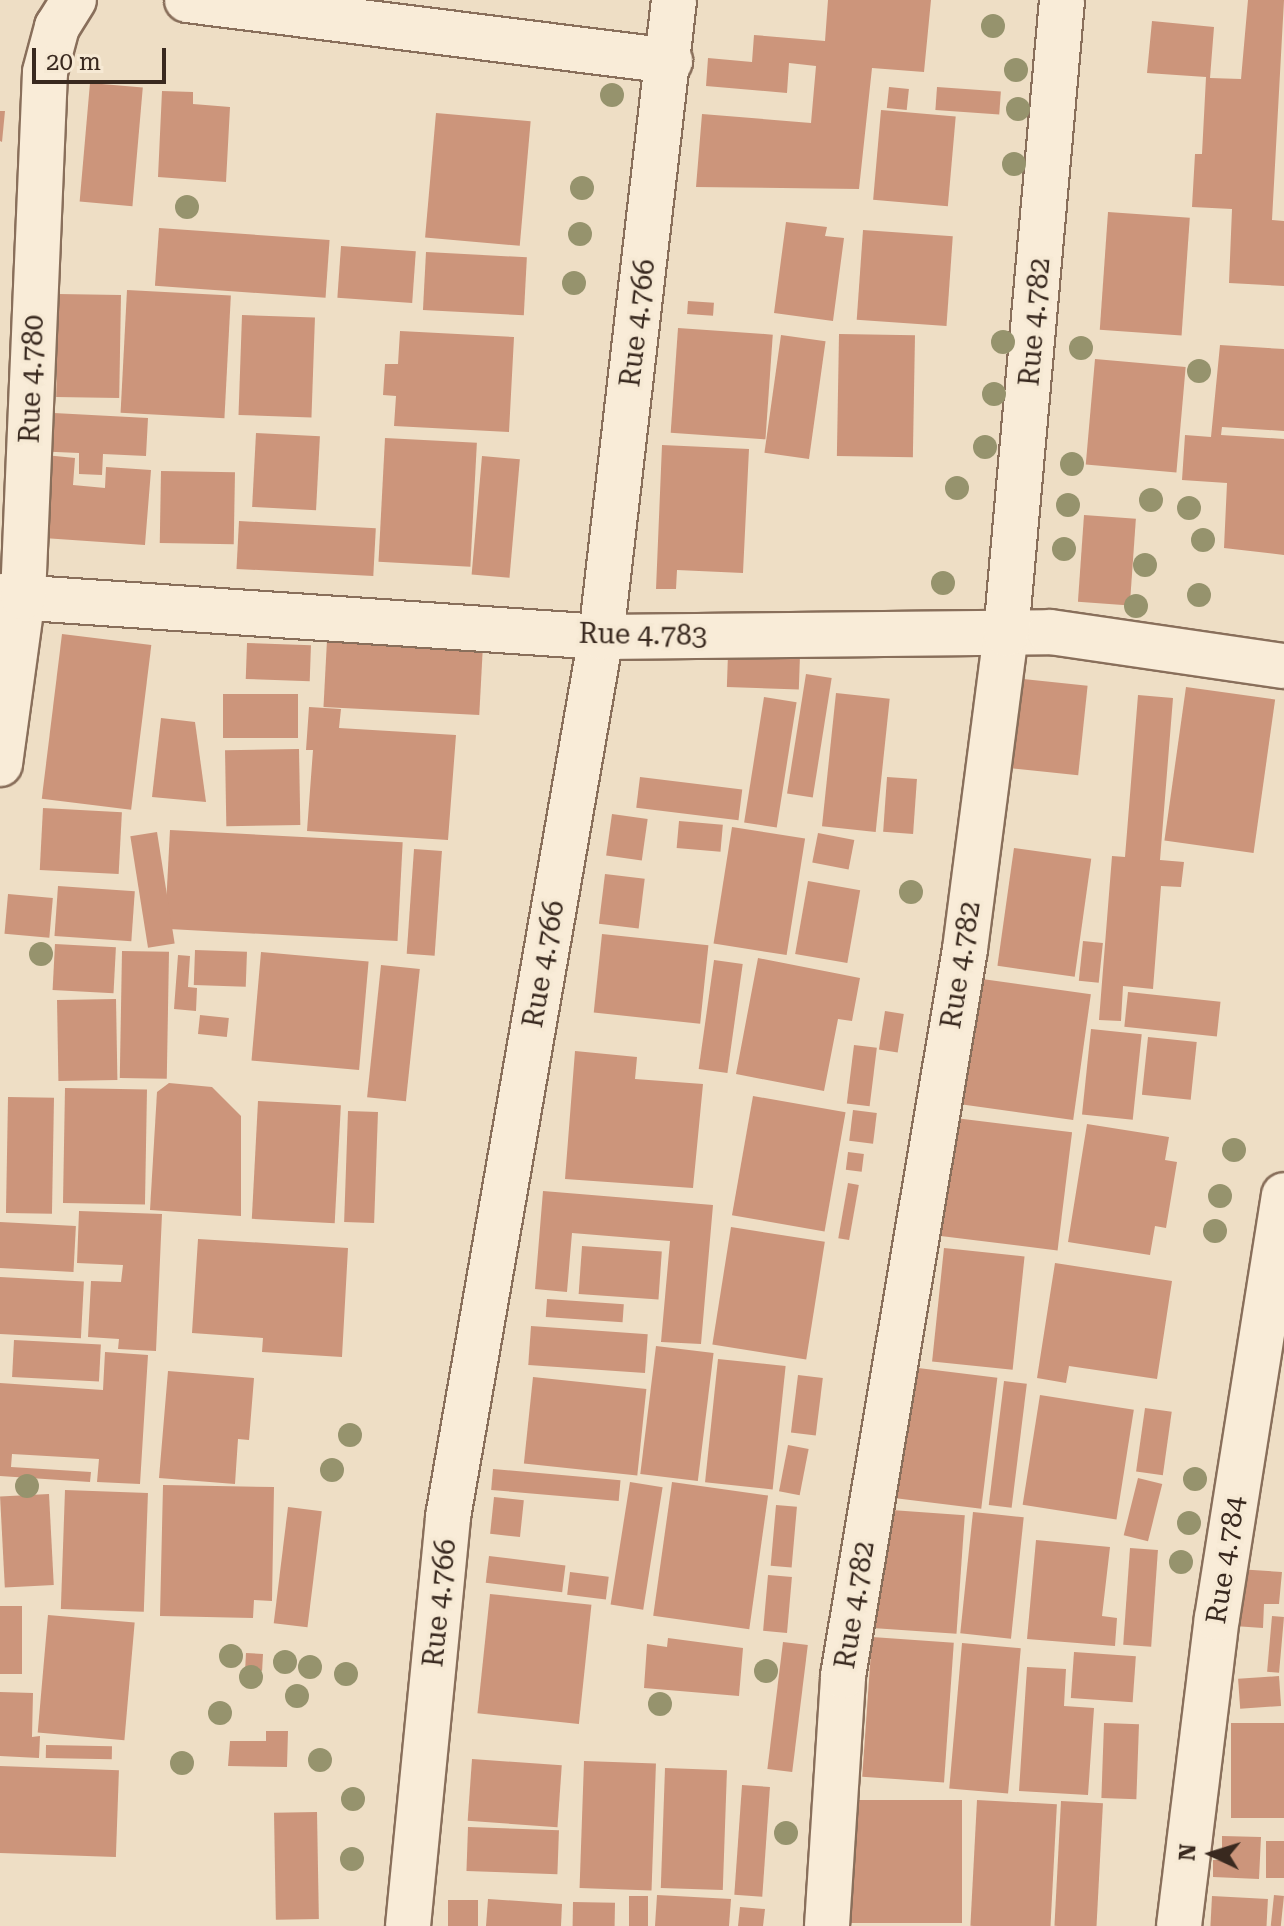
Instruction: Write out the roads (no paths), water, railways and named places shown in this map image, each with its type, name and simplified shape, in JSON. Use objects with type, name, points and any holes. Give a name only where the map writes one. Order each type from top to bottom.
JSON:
[{"type":"street","name":"Rue 4.780","points":[[0,764],[45,72],[57,27],[74,0]]},
{"type":"street","points":[[187,0],[670,61]]},
{"type":"street","name":"Rue 4.766","points":[[408,1926],[448,1517],[601,637],[670,61],[674,0]]},
{"type":"street","name":"Rue 4.782","points":[[827,1926],[843,1676],[965,949],[1006,634],[1062,0]]},
{"type":"street","name":"Rue 4.783","points":[[11,597],[601,637],[1050,632],[1284,666]]},
{"type":"street","name":"Rue 4.784","points":[[1179,1926],[1217,1618],[1284,1195]]}]
